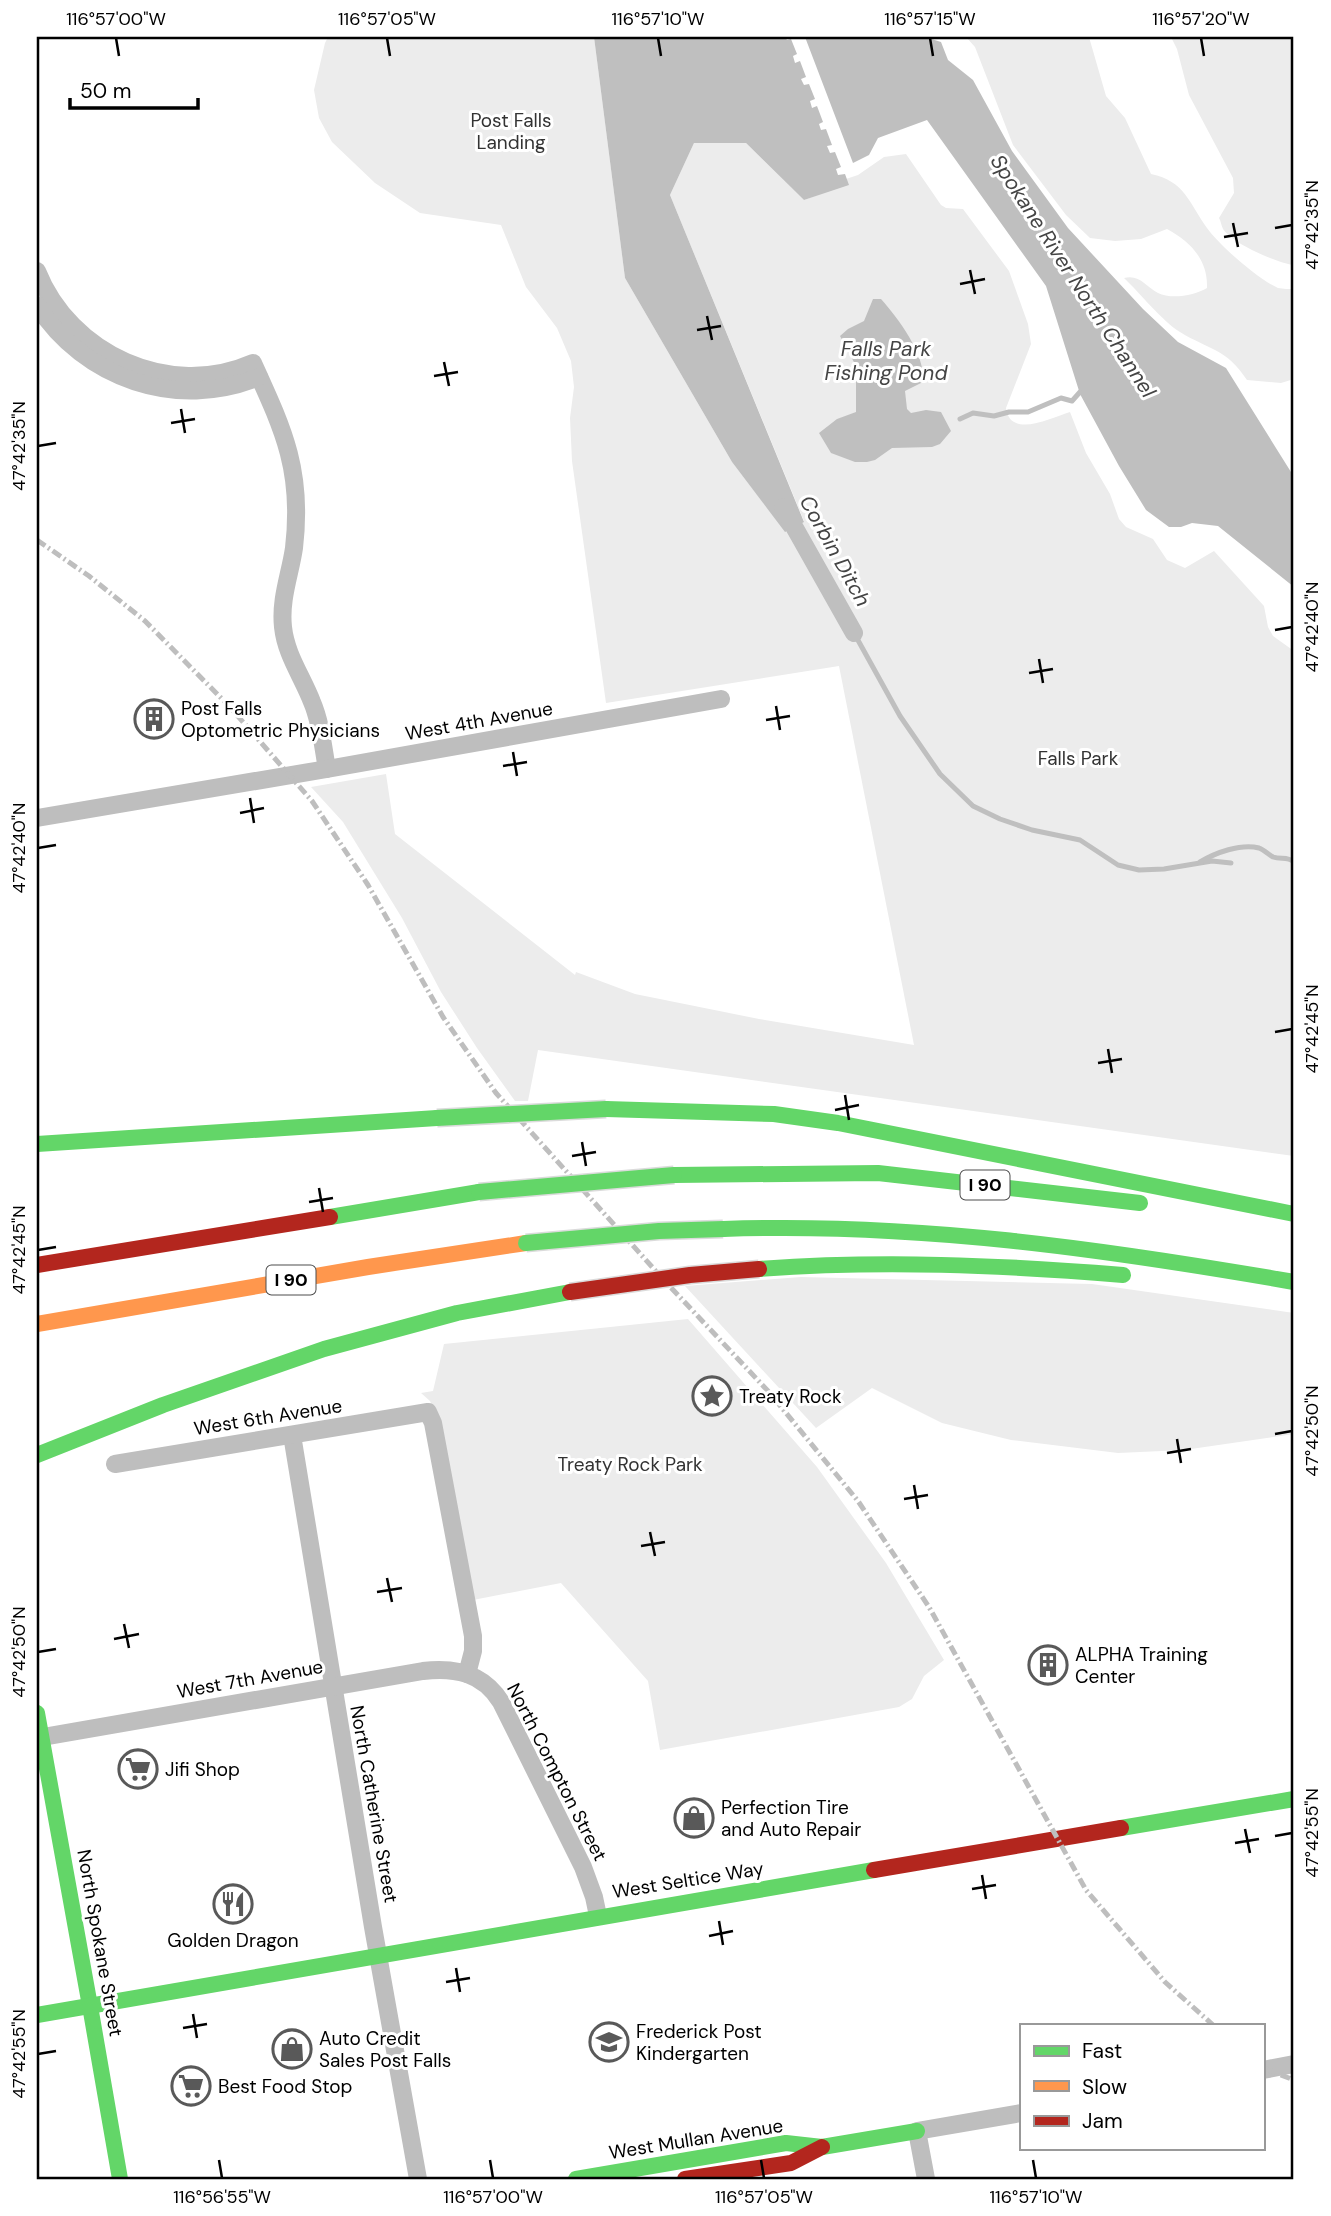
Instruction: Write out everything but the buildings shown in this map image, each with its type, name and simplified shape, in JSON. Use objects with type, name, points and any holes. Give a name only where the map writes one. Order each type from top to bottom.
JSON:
[{"type":"main road","points":[[37,1144],[606,1109],[666,1109],[774,1115],[838,1123],[1294,1214]]},
{"type":"main road","name":"I 90","points":[[42,1264],[480,1192],[674,1175],[878,1173],[1152,1205]]},
{"type":"main road","points":[[1203,1212],[1294,1226]]},
{"type":"main road","name":"I 90","points":[[37,1324],[380,1265],[526,1243],[659,1231],[816,1227],[885,1230],[1066,1246],[1294,1282]]},
{"type":"main road","points":[[37,1455],[215,1386],[347,1342],[457,1313],[570,1292],[665,1278],[821,1263],[994,1264],[1134,1276]]},
{"type":"main road","points":[[1257,1292],[1294,1297]]},
{"type":"main road","name":"North Spokane Street","points":[[37,1713],[39,1738],[120,2179]]},
{"type":"main road","name":"West Seltice Way","points":[[37,2015],[598,1916],[1294,1799]]},
{"type":"main road","name":"West Mullan Avenue","points":[[576,2179],[786,2143],[822,2147],[917,2131]]},
{"type":"main road","name":"West Mullan Avenue","points":[[685,2179],[791,2163],[822,2147]]},
{"type":"street","points":[[37,271],[51,300],[74,327],[104,352],[126,363],[156,372],[188,376],[256,370]]},
{"type":"street","points":[[37,305],[56,331],[78,352],[106,370],[138,383],[171,390],[197,391],[229,387],[256,370]]},
{"type":"street","points":[[256,370],[282,427],[291,456],[296,518],[283,603],[285,637],[293,663],[316,710],[327,769]]},
{"type":"street","name":"West 4th Avenue","points":[[37,818],[721,699]]},
{"type":"street","name":"West 6th Avenue","points":[[115,1464],[428,1412],[433,1423],[473,1636],[473,1651],[467,1674]]},
{"type":"street","name":"North Catherine Street","points":[[292,1435],[418,2179]]},
{"type":"street","name":"West 7th Avenue","points":[[39,1738],[431,1670],[467,1674]]},
{"type":"street","name":"North Compton Street","points":[[467,1674],[485,1682],[502,1702],[583,1867],[598,1916]]},
{"type":"street","points":[[1264,2070],[1294,2064]]},
{"type":"street","name":"West Mullan Avenue","points":[[917,2131],[1020,2113]]},
{"type":"street","points":[[917,2131],[926,2179]]},
{"type":"green space","name":"Falls Park","points":[[328,37],[594,37],[625,278],[732,462],[785,531],[804,521],[670,195],[694,143],[746,143],[804,200],[848,184],[846,179],[858,175],[884,157],[906,154],[941,205],[963,209],[1009,271],[1028,324],[1031,344],[1006,408],[1009,417],[1015,423],[1032,424],[1070,412],[1086,453],[1110,494],[1119,519],[1126,527],[1153,539],[1167,560],[1185,568],[1214,551],[1264,606],[1268,627],[1273,636],[1294,651],[1294,1156],[538,1050],[528,1101],[515,1101],[441,992],[402,918],[343,822],[311,787],[386,774],[395,834],[575,975],[576,972],[635,994],[759,1019],[914,1045],[839,666],[606,703],[572,461],[570,418],[574,387],[571,361],[557,328],[526,287],[501,225],[420,213],[375,183],[332,142],[319,118],[314,90]]},
{"type":"green space","points":[[966,37],[1089,37],[1106,96],[1125,118],[1151,174],[1172,182],[1179,188],[1213,235],[1250,270],[1278,288],[1294,289],[1294,379],[1281,383],[1247,380],[1224,355],[1190,338],[1166,321],[1124,278],[1139,279],[1164,295],[1183,296],[1207,288],[1201,260],[1184,240],[1167,229],[1141,239],[1115,241],[1090,238],[1066,215],[1013,145],[975,47]]},
{"type":"green space","points":[[1171,37],[1294,37],[1294,265],[1256,252],[1236,241],[1223,229],[1219,218],[1234,193],[1233,178],[1189,95],[1177,49]]},
{"type":"green space","points":[[801,1277],[1092,1284],[1294,1313],[1294,1434],[1184,1450],[1118,1453],[1011,1440],[942,1423],[872,1388],[816,1428],[685,1286]]},
{"type":"green space","name":"Treaty Rock Park","points":[[688,1319],[817,1467],[886,1563],[944,1660],[924,1676],[912,1699],[899,1707],[660,1750],[648,1681],[561,1583],[473,1600],[440,1422],[430,1401],[421,1393],[433,1391],[444,1344]]},
{"type":"water","points":[[594,37],[791,39],[797,54],[793,56],[795,63],[800,61],[806,77],[801,79],[804,85],[809,84],[815,99],[810,101],[812,108],[817,106],[823,122],[819,124],[821,130],[826,129],[832,145],[827,146],[830,153],[835,152],[841,167],[836,169],[838,175],[845,174],[849,185],[804,200],[746,143],[694,143],[670,195],[804,522],[785,532],[732,462],[625,278]]},
{"type":"water","name":"Spokane River North Channel","points":[[805,37],[925,37],[941,42],[948,60],[973,80],[1012,151],[1068,228],[1143,309],[1178,342],[1226,368],[1294,473],[1294,587],[1218,526],[1192,523],[1169,527],[1146,510],[1080,394],[1046,286],[927,120],[878,138],[869,155],[853,163]]},
{"type":"water","name":"Falls Park Fishing Pond","points":[[873,299],[881,299],[895,316],[920,360],[923,382],[905,391],[907,409],[911,413],[926,410],[941,412],[951,431],[940,444],[932,447],[892,448],[875,460],[855,462],[831,453],[819,433],[837,419],[856,412],[856,366],[840,336],[864,321]]},
{"type":"waterway","points":[[960,419],[973,413],[994,416],[1009,412],[1028,412],[1061,398],[1072,401],[1080,392]]},
{"type":"waterway","name":"Corbin Ditch","points":[[783,507],[854,633]]},
{"type":"waterway","name":"Corbin Ditch","points":[[854,633],[900,716],[940,774],[973,806],[1032,830],[1080,840],[1118,865],[1139,870],[1212,861],[1231,863]]},
{"type":"waterway","points":[[1200,862],[1213,855],[1244,847],[1261,849],[1273,857],[1294,862]]},
{"type":"railway","points":[[37,540],[89,576],[145,621],[229,706],[312,801],[368,885],[443,1017],[496,1093],[662,1278],[768,1391],[858,1501],[929,1607],[1086,1890],[1165,1982],[1212,2024]]},
{"type":"railway","points":[[1264,2068],[1294,2080]]},
{"type":"traffic: fast","points":[[606,1109],[774,1114],[838,1123],[1294,1214]]},
{"type":"traffic: fast","points":[[437,1118],[606,1109]]},
{"type":"traffic: fast","points":[[37,1144],[437,1118]]},
{"type":"traffic: fast","points":[[674,1175],[878,1173],[1140,1203]]},
{"type":"traffic: fast","points":[[479,1192],[674,1175]]},
{"type":"traffic: fast","points":[[330,1217],[479,1192]]},
{"type":"traffic: fast","points":[[723,1229],[867,1230],[1010,1240],[1294,1282]]},
{"type":"traffic: fast","points":[[526,1243],[659,1231],[723,1229]]},
{"type":"traffic: fast","points":[[759,1269],[941,1265],[1123,1275]]},
{"type":"traffic: fast","points":[[37,1455],[163,1405],[324,1349],[457,1313],[570,1292]]},
{"type":"traffic: fast","points":[[37,1713],[90,2006]]},
{"type":"traffic: fast","points":[[1121,1828],[1294,1799]]},
{"type":"traffic: fast","points":[[37,2015],[874,1870]]},
{"type":"traffic: fast","points":[[90,2006],[120,2179]]},
{"type":"traffic: fast","points":[[576,2179],[786,2143],[822,2147],[917,2131]]},
{"type":"traffic: slow","points":[[37,1324],[368,1267],[526,1243]]},
{"type":"traffic: jam","points":[[37,1265],[330,1217]]},
{"type":"traffic: jam","points":[[570,1292],[690,1275],[759,1269]]},
{"type":"traffic: jam","points":[[874,1870],[1121,1828]]},
{"type":"traffic: jam","points":[[685,2179],[791,2163],[822,2147]]},
{"type":"place","name":"Post Falls Optometric Physicians","points":[[154,719]]},
{"type":"place","name":"Treaty Rock","points":[[712,1396]]},
{"type":"place","name":"ALPHA Training Center","points":[[1048,1665]]},
{"type":"place","name":"Jifi Shop","points":[[138,1769]]},
{"type":"place","name":"Perfection Tire and Auto Repair","points":[[694,1818]]},
{"type":"place","name":"Golden Dragon","points":[[233,1904]]},
{"type":"place","name":"Frederick Post Kindergarten","points":[[609,2042]]},
{"type":"place","name":"Auto Credit Sales Post Falls","points":[[292,2049]]},
{"type":"place","name":"Best Food Stop","points":[[191,2086]]},
{"type":"park label","name":"Post Falls Landing","points":[[511,131]]}]
